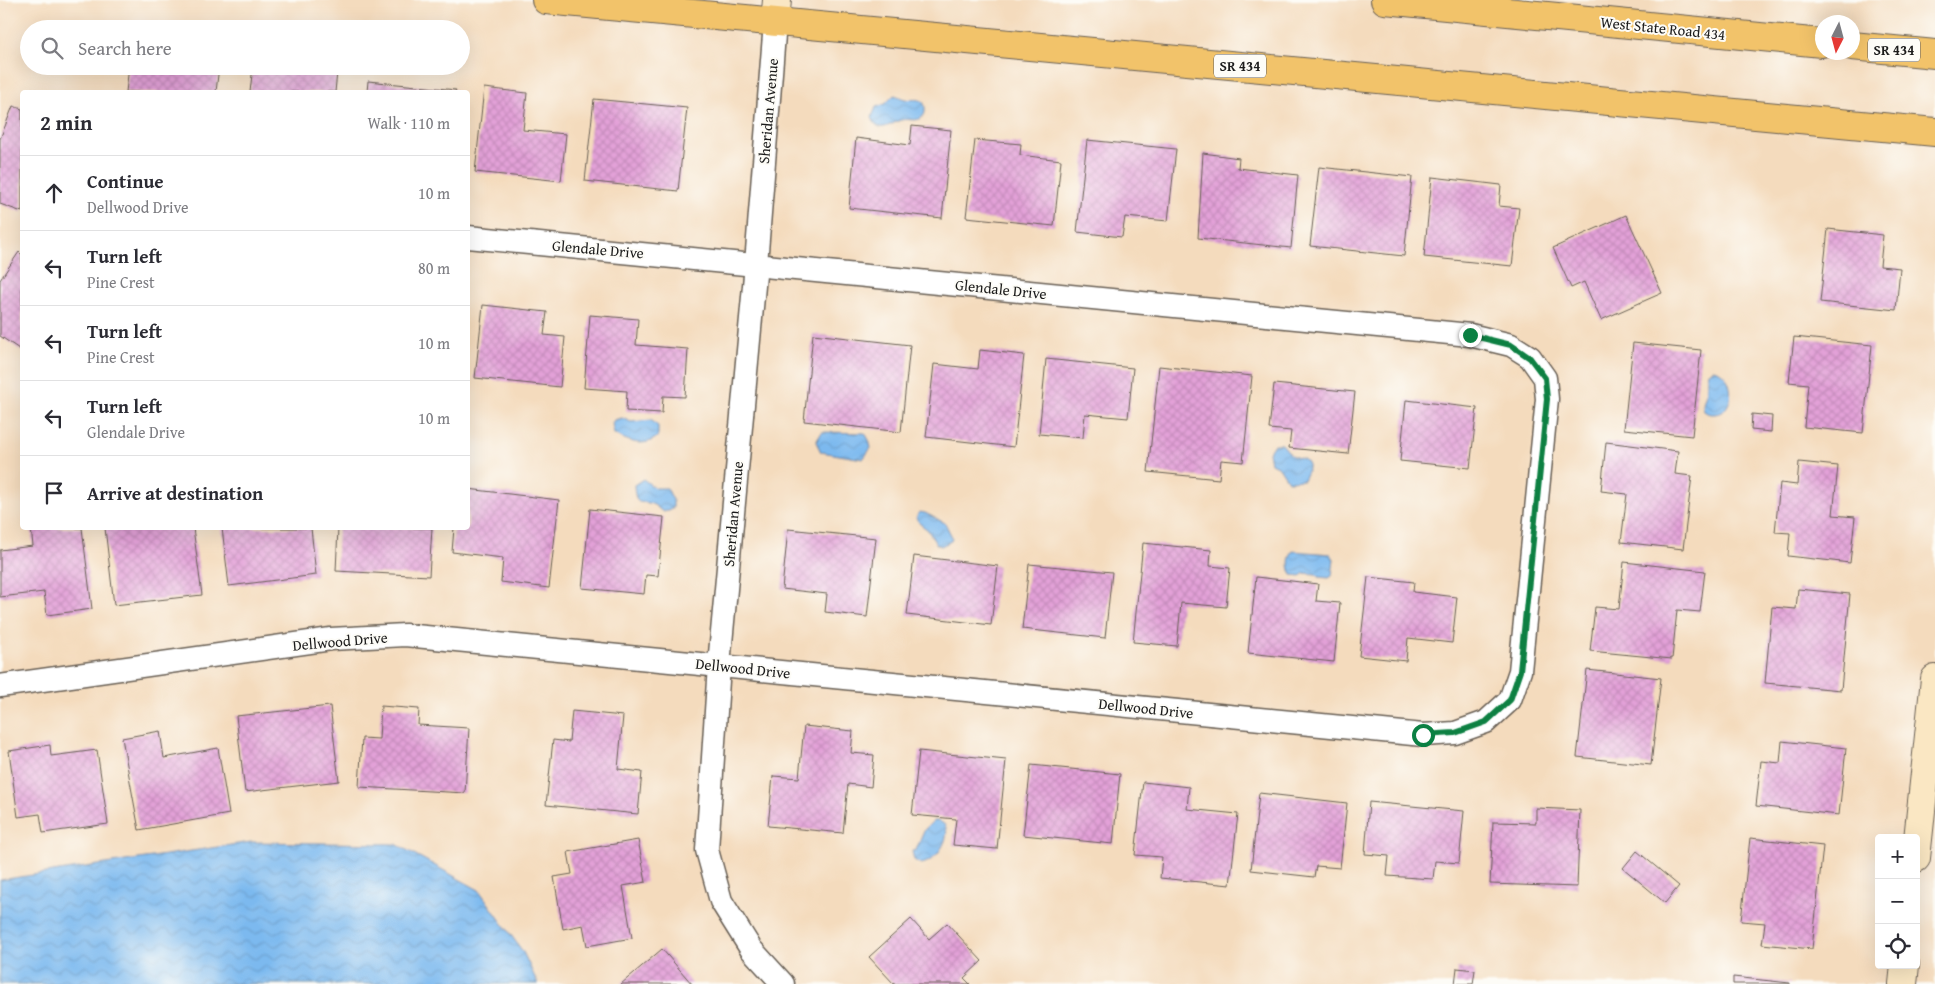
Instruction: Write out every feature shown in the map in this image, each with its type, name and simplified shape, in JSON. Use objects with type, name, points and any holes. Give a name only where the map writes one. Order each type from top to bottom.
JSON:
[{"type":"main road","name":"SR 434","points":[[546,0],[776,11],[1935,132]]},
{"type":"main road","name":"West State Road 434","points":[[1385,0],[1815,42]]},
{"type":"main road","name":"SR 434","points":[[1860,47],[1935,54]]},
{"type":"street","name":"Sheridan Avenue","points":[[776,11],[756,264],[719,665],[707,850],[721,901],[751,949],[783,984]]},
{"type":"street","name":"Glendale Drive","points":[[470,237],[1470,335],[1511,345],[1530,358],[1545,378],[1547,399],[1520,671],[1510,700],[1486,722]]},
{"type":"street","name":"Dellwood Drive","points":[[0,686],[331,639],[405,635],[1423,735],[1455,733],[1486,722]]},
{"type":"street","points":[[1919,834],[1933,716],[1935,679]]},
{"type":"street","points":[[1903,984],[1905,969]]},
{"type":"water","points":[[894,95],[905,99],[921,101],[925,106],[924,116],[916,120],[901,120],[885,127],[878,126],[872,117],[876,107],[885,104]]},
{"type":"water","points":[[1713,369],[1720,371],[1729,383],[1730,399],[1722,411],[1709,414],[1704,411],[1703,405],[1707,389],[1707,374]]},
{"type":"water","points":[[622,418],[631,422],[651,420],[658,426],[658,436],[653,440],[642,443],[619,437],[614,434],[612,423],[614,420]]},
{"type":"water","points":[[822,432],[865,433],[871,448],[863,459],[821,452],[816,442]]},
{"type":"water","points":[[1274,444],[1282,444],[1292,456],[1308,462],[1308,469],[1303,480],[1288,481],[1279,467],[1271,463],[1269,452]]},
{"type":"water","points":[[643,479],[655,488],[667,488],[673,500],[673,508],[664,512],[654,505],[638,501],[634,485]]},
{"type":"water","points":[[919,512],[945,523],[952,537],[951,541],[941,546],[936,544],[928,530],[916,518]]},
{"type":"water","points":[[1293,551],[1331,554],[1334,559],[1332,576],[1329,578],[1319,577],[1316,574],[1304,573],[1301,576],[1292,575],[1289,563]]},
{"type":"water","points":[[933,821],[941,822],[945,826],[947,833],[945,841],[936,856],[921,864],[914,860],[912,851],[916,850],[925,829]]},
{"type":"water","points":[[251,842],[396,844],[479,890],[523,952],[538,984],[0,984],[0,880]]},
{"type":"building","points":[[128,75],[218,75],[216,90],[126,90]]},
{"type":"building","points":[[252,75],[337,75],[335,90],[250,90]]},
{"type":"building","points":[[368,81],[456,90],[367,90]]},
{"type":"building","points":[[484,88],[527,93],[523,130],[566,134],[561,181],[475,172]]},
{"type":"building","points":[[594,99],[687,108],[678,191],[585,181]]},
{"type":"building","points":[[13,106],[20,108],[20,211],[0,204],[0,139]]},
{"type":"building","points":[[912,126],[951,130],[942,218],[849,208],[856,138],[910,145]]},
{"type":"building","points":[[975,140],[1021,144],[1020,155],[1061,160],[1054,226],[966,217]]},
{"type":"building","points":[[1087,140],[1176,149],[1168,221],[1125,217],[1122,237],[1077,232]]},
{"type":"building","points":[[1203,153],[1239,158],[1238,168],[1298,175],[1291,248],[1198,238]]},
{"type":"building","points":[[1319,167],[1412,177],[1404,256],[1310,246]]},
{"type":"building","points":[[1432,177],[1501,185],[1499,206],[1519,208],[1512,266],[1424,257]]},
{"type":"building","points":[[1626,215],[1662,293],[1601,320],[1584,282],[1571,288],[1553,248]]},
{"type":"building","points":[[1828,229],[1883,235],[1880,266],[1900,268],[1896,310],[1820,302]]},
{"type":"building","points":[[19,252],[20,350],[0,336],[0,280]]},
{"type":"building","points":[[483,305],[547,312],[544,335],[565,337],[560,387],[475,378]]},
{"type":"building","points":[[590,315],[638,319],[636,345],[688,349],[685,397],[663,396],[662,413],[626,411],[627,391],[584,388]]},
{"type":"building","points":[[813,334],[910,345],[901,432],[804,421]]},
{"type":"building","points":[[1794,337],[1872,345],[1863,433],[1804,427],[1808,384],[1789,382]]},
{"type":"building","points":[[1633,343],[1701,350],[1692,436],[1624,429]]},
{"type":"building","points":[[980,350],[1024,355],[1014,447],[926,437],[934,364],[978,369]]},
{"type":"building","points":[[1046,359],[1133,368],[1128,418],[1085,414],[1083,438],[1039,434]]},
{"type":"building","points":[[1159,366],[1252,376],[1243,462],[1221,460],[1219,479],[1148,472]]},
{"type":"building","points":[[1274,384],[1355,392],[1348,454],[1289,448],[1291,431],[1269,429]]},
{"type":"building","points":[[1406,400],[1477,408],[1470,468],[1400,461]]},
{"type":"building","points":[[1752,414],[1772,416],[1771,432],[1751,430]]},
{"type":"building","points":[[1606,442],[1678,451],[1675,474],[1692,476],[1683,549],[1621,542],[1627,494],[1601,491]]},
{"type":"building","points":[[1799,462],[1838,466],[1833,515],[1855,517],[1850,563],[1788,556],[1790,533],[1775,532],[1780,483],[1797,485]]},
{"type":"building","points":[[470,489],[559,500],[549,588],[501,582],[503,558],[452,552],[454,530],[470,530]]},
{"type":"building","points":[[590,509],[664,517],[658,576],[646,575],[644,594],[582,588]]},
{"type":"building","points":[[788,529],[876,538],[867,617],[825,612],[827,594],[782,589]]},
{"type":"building","points":[[31,530],[82,530],[92,609],[47,615],[44,592],[0,597],[0,550],[33,546]]},
{"type":"building","points":[[105,530],[193,530],[202,595],[114,605]]},
{"type":"building","points":[[222,530],[311,530],[316,575],[229,586]]},
{"type":"building","points":[[338,530],[432,530],[429,576],[336,571]]},
{"type":"building","points":[[1143,543],[1211,550],[1210,566],[1230,568],[1226,607],[1181,603],[1177,646],[1133,642]]},
{"type":"building","points":[[914,556],[998,566],[991,625],[907,615]]},
{"type":"building","points":[[1624,562],[1705,571],[1700,612],[1677,610],[1672,659],[1590,651],[1595,607],[1619,609]]},
{"type":"building","points":[[1029,564],[1112,572],[1105,638],[1022,629]]},
{"type":"building","points":[[1256,577],[1318,584],[1316,601],[1340,603],[1334,662],[1248,653]]},
{"type":"building","points":[[1368,577],[1414,582],[1413,592],[1457,597],[1452,643],[1408,638],[1406,661],[1359,656]]},
{"type":"building","points":[[1798,589],[1850,594],[1841,690],[1765,683],[1772,607],[1796,609]]},
{"type":"building","points":[[1587,670],[1661,678],[1651,765],[1577,757]]},
{"type":"building","points":[[330,706],[339,781],[245,792],[236,716]]},
{"type":"building","points":[[381,706],[419,709],[418,725],[469,728],[465,793],[359,787],[362,738],[379,739]]},
{"type":"building","points":[[572,711],[623,716],[618,769],[642,772],[638,814],[546,805],[553,740],[569,742]]},
{"type":"building","points":[[804,726],[853,731],[851,753],[874,755],[871,787],[848,784],[843,833],[768,826],[773,776],[799,778]]},
{"type":"building","points":[[160,731],[164,758],[218,748],[229,814],[139,830],[122,738]]},
{"type":"building","points":[[1782,741],[1846,748],[1839,815],[1756,806],[1761,761],[1780,763]]},
{"type":"building","points":[[50,745],[51,756],[97,750],[108,824],[43,833],[40,814],[18,817],[9,751]]},
{"type":"building","points":[[919,751],[1006,760],[997,849],[953,845],[956,819],[912,815]]},
{"type":"building","points":[[1031,765],[1120,774],[1113,844],[1023,835]]},
{"type":"building","points":[[1143,782],[1189,787],[1187,809],[1238,814],[1230,885],[1160,878],[1162,857],[1135,855]]},
{"type":"building","points":[[1259,793],[1347,803],[1340,868],[1316,866],[1314,877],[1251,870]]},
{"type":"building","points":[[1369,802],[1464,811],[1459,863],[1435,861],[1433,879],[1387,876],[1389,856],[1365,854]]},
{"type":"building","points":[[1536,808],[1580,810],[1577,887],[1490,884],[1493,822],[1536,823]]},
{"type":"building","points":[[1750,838],[1823,846],[1812,949],[1762,944],[1765,923],[1741,921]]},
{"type":"building","points":[[638,840],[646,882],[623,886],[632,938],[587,946],[583,925],[563,929],[554,877],[572,874],[568,852]]},
{"type":"building","points":[[1637,851],[1679,886],[1665,903],[1623,868]]},
{"type":"building","points":[[911,919],[929,939],[947,923],[982,961],[964,978],[970,984],[894,984],[869,957]]},
{"type":"building","points":[[662,949],[692,984],[621,984]]},
{"type":"building","points":[[1457,968],[1475,970],[1473,984],[1455,984]]},
{"type":"building","points":[[1733,977],[1790,983],[1790,984],[1733,984]]},
{"type":"route","points":[[1423,735],[1455,733],[1486,722],[1510,700],[1520,671],[1547,399],[1545,378],[1530,358],[1511,345],[1470,335]]}]
